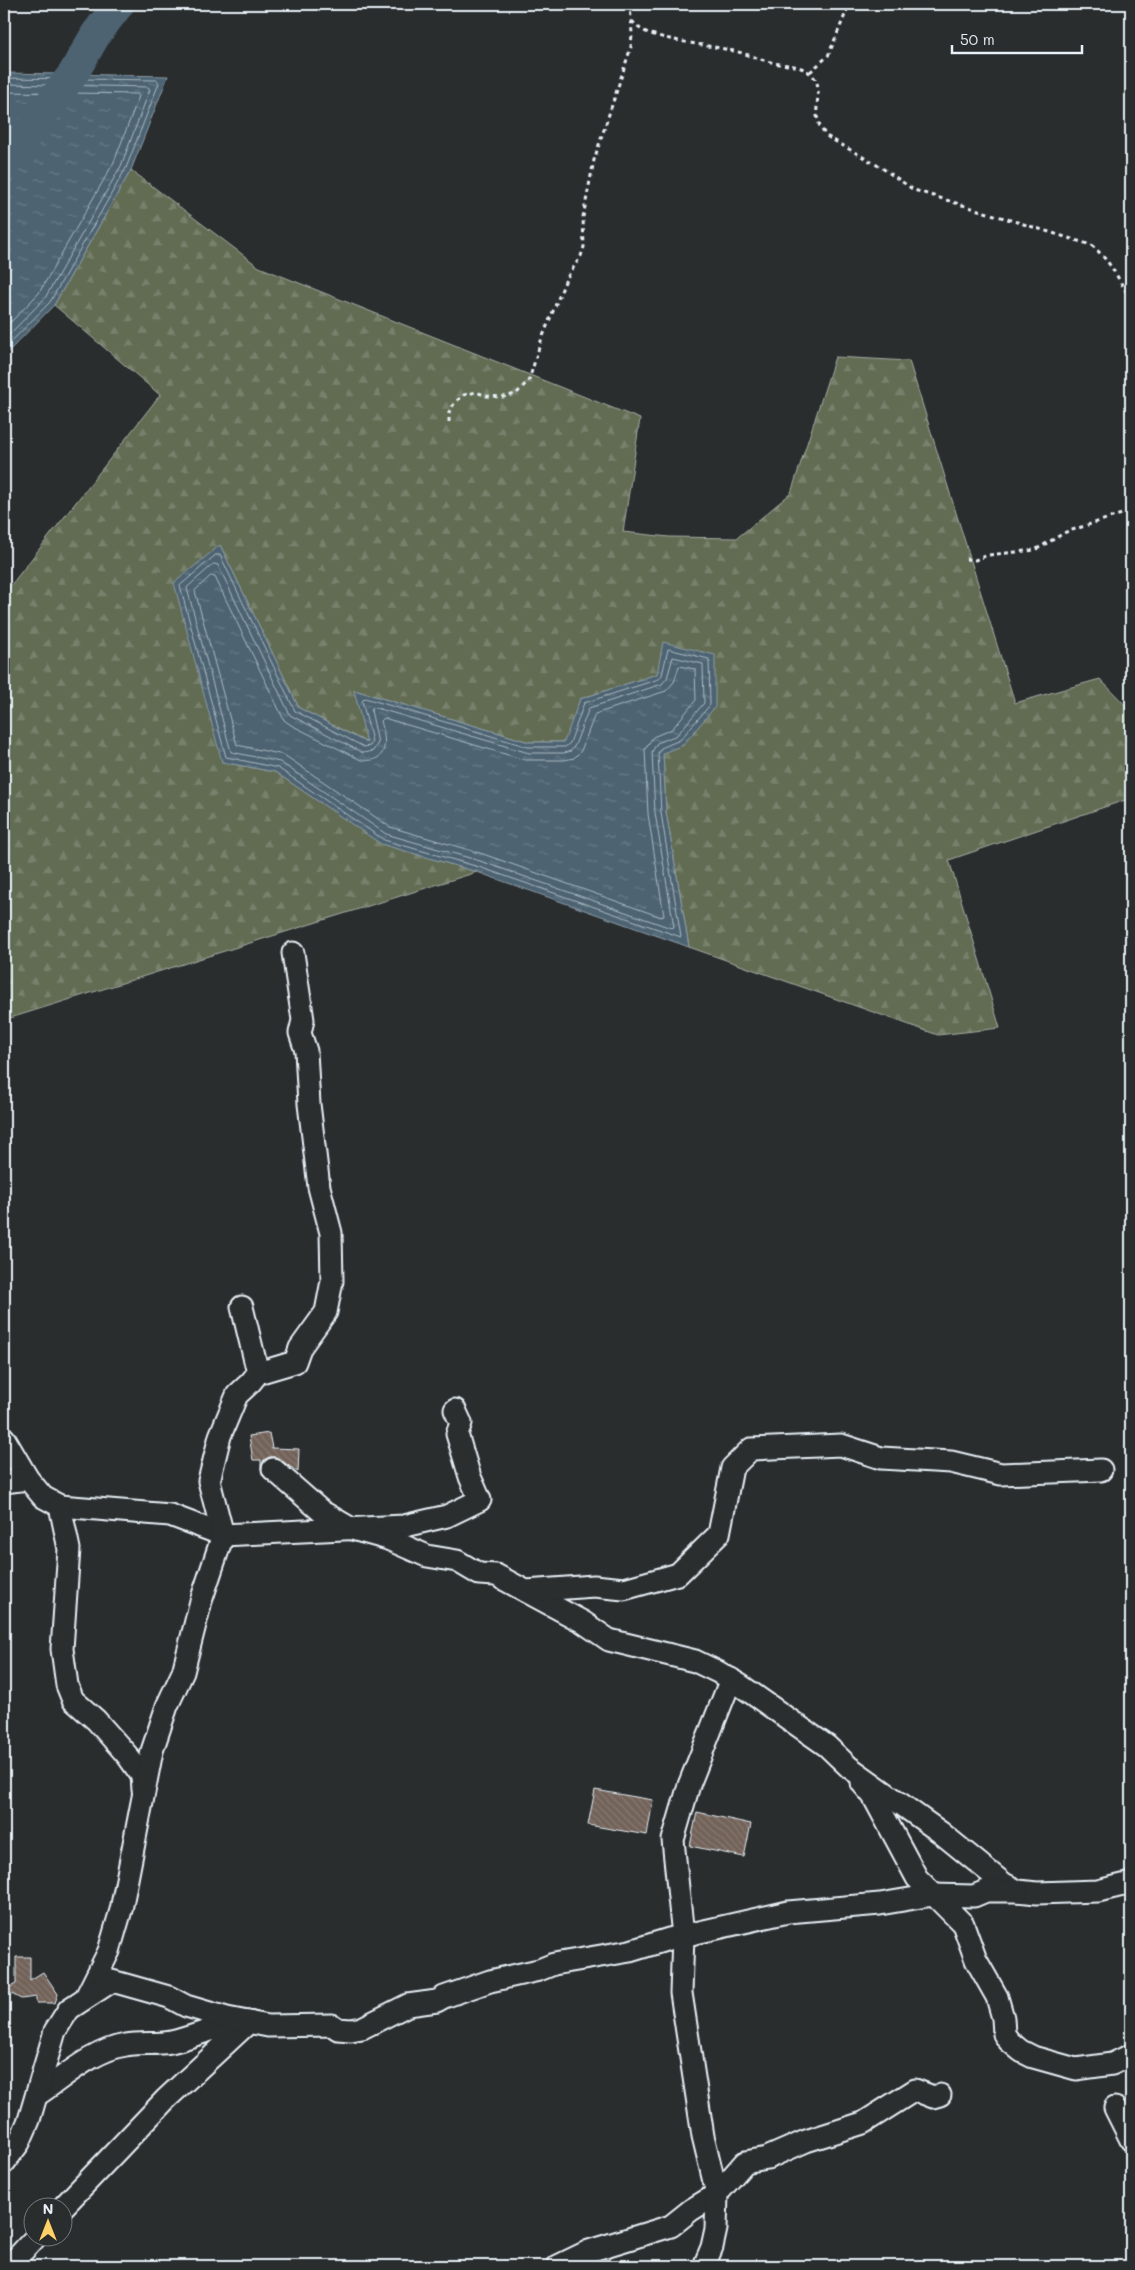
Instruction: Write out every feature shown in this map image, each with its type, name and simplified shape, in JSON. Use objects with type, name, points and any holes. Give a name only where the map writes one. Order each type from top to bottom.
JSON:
[{"type":"street","points":[[86,1997],[109,1951],[119,1918],[152,1751],[167,1706],[183,1672],[201,1601],[223,1535],[209,1481],[220,1436],[237,1394],[258,1373],[295,1362],[300,1348],[326,1312],[332,1281],[331,1233],[319,1187],[309,1104],[306,1051],[300,1033],[303,1020],[293,953]]},
{"type":"street","points":[[242,1307],[258,1373]]},
{"type":"street","points":[[4,1438],[28,1479],[44,1497],[60,1506],[170,1515],[223,1535],[404,1526],[447,1516],[480,1500],[470,1477],[457,1434],[461,1422],[456,1410]]},
{"type":"street","points":[[526,1591],[594,1586],[624,1589],[678,1574],[719,1534],[732,1468],[751,1449],[841,1445],[881,1458],[951,1462],[1001,1474],[1101,1470]]},
{"type":"street","points":[[273,1469],[321,1511],[352,1529],[388,1540],[426,1556],[458,1561],[479,1574],[496,1575],[583,1622],[609,1640],[695,1661],[731,1679],[827,1746],[849,1767],[873,1796],[917,1878],[963,1924],[976,1960],[997,1997],[1003,2018],[1004,2034],[1008,2041],[1020,2051],[1046,2062],[1076,2069],[1112,2064],[1131,2055]]},
{"type":"street","points":[[4,1482],[28,1479]]},
{"type":"street","points":[[60,1506],[69,1549],[62,1650],[67,1685],[73,1700],[96,1720],[128,1755],[142,1776],[144,1798]]},
{"type":"street","points":[[704,2266],[712,2247],[716,2229],[717,2194],[703,2136],[681,1993],[682,1936],[673,1840],[689,1785],[731,1679]]},
{"type":"street","points":[[849,1767],[940,1832],[1004,1884],[1018,1891]]},
{"type":"street","points":[[4,2162],[19,2142],[37,2095],[55,2031],[69,2009],[112,1981],[169,1997],[186,2006],[268,2026],[319,2025],[351,2030],[362,2028],[408,2005],[436,2001],[490,1981],[540,1970],[554,1964],[630,1951],[682,1936],[788,1912],[880,1904],[933,1895],[974,1896],[986,1891],[1038,1893],[1098,1890],[1131,1883]]},
{"type":"street","points":[[37,2095],[89,2061],[125,2045],[172,2042],[233,2022],[249,2022]]},
{"type":"street","points":[[72,2198],[166,2099],[249,2022]]},
{"type":"street","points":[[558,2266],[598,2248],[671,2226],[691,2210],[717,2194],[745,2162],[766,2158],[806,2140],[863,2123],[915,2090],[933,2097],[940,2095]]},
{"type":"street","points":[[1115,2108],[1131,2140]]},
{"type":"street","points":[[9,2266],[26,2248]]},
{"type":"path","points":[[449,422],[449,412],[455,402],[464,395],[476,392],[487,396],[503,397],[516,394],[529,380],[541,341],[566,279],[584,247],[583,217],[590,179],[604,126],[628,56],[632,34],[630,4]]},
{"type":"path","points":[[810,72],[828,56],[846,10],[827,4]]},
{"type":"path","points":[[632,21],[643,31],[734,51],[777,64],[788,64],[810,72],[816,79],[818,89],[816,119],[820,129],[828,137],[882,168],[914,190],[1091,245],[1112,266],[1131,300]]},
{"type":"path","points":[[966,559],[975,560],[982,559],[988,555],[1036,550],[1066,532],[1131,511]]},
{"type":"green space","points":[[131,170],[259,267],[640,419],[623,532],[669,537],[737,538],[791,493],[835,357],[909,361],[1015,703],[1100,679],[1131,711],[1131,798],[949,860],[1000,1028],[938,1035],[689,947],[666,812],[663,752],[683,745],[657,674],[580,699],[565,742],[529,742],[354,690],[368,743],[299,708],[220,545],[222,762],[275,772],[382,844],[477,872],[4,1020],[4,594],[160,395],[54,305]]},
{"type":"water","points":[[4,73],[168,76],[131,170],[54,305],[4,356]]},
{"type":"water","points":[[220,545],[299,708],[367,743],[354,690],[529,742],[564,742],[580,699],[657,674],[663,642],[715,655],[715,707],[683,745],[663,753],[666,812],[689,947],[477,872],[381,844],[275,772],[222,762],[174,583]]},
{"type":"building","points":[[269,1433],[272,1448],[299,1449],[298,1472],[276,1457],[269,1457],[264,1460],[261,1469],[261,1460],[253,1460],[249,1436]]},
{"type":"building","points":[[595,1790],[653,1800],[647,1835],[588,1825]]},
{"type":"building","points":[[697,1812],[751,1824],[744,1857],[690,1846]]},
{"type":"building","points":[[16,1957],[30,1957],[30,1980],[43,1972],[58,1994],[55,2003],[36,2003],[36,1997],[21,1999],[4,1990],[16,1984]]},
{"type":"waterway","points":[[4,164],[73,74],[96,34],[119,4]]}]
